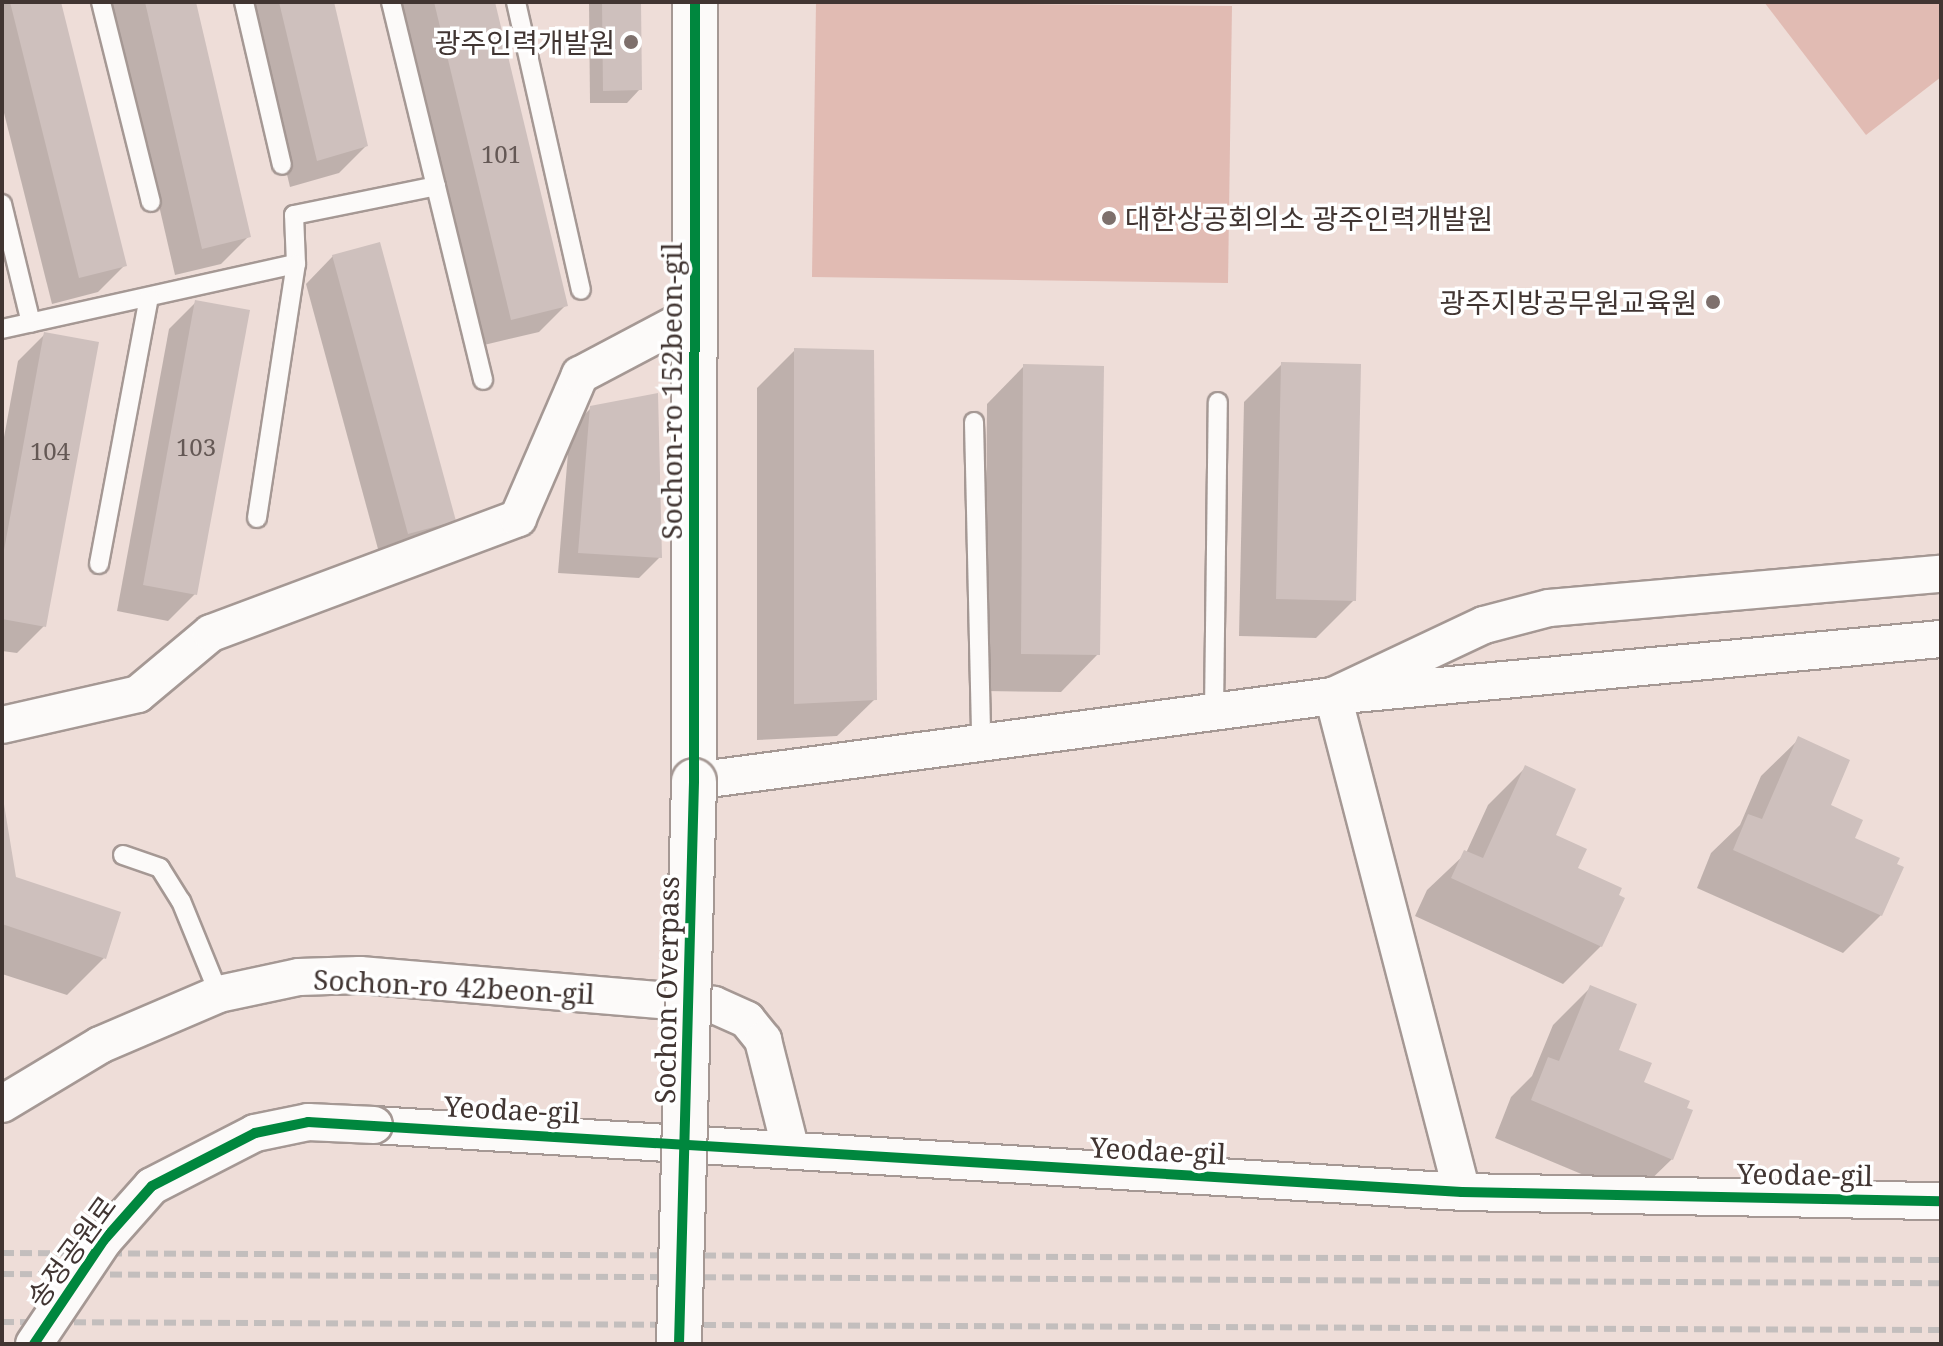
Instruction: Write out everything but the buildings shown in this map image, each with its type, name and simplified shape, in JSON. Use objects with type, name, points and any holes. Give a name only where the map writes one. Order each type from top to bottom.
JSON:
[{"type":"street","name":"Sochon-ro 152beon-gil","points":[[694,781],[695,2]]},
{"type":"street","points":[[2,725],[138,694],[211,633],[518,518],[580,375],[695,314]]},
{"type":"street","points":[[1333,696],[1484,625],[1549,608],[1941,574]]},
{"type":"street","points":[[694,781],[1333,696],[1941,639]]},
{"type":"street","points":[[1333,696],[1462,1192]]},
{"type":"street","name":"Sochon Overpass","points":[[679,1344],[694,781]]},
{"type":"street","name":"Sochon-ro 42beon-gil","points":[[2,1104],[100,1045],[219,994],[299,977],[360,975],[714,1005],[747,1020],[763,1040],[790,1147]]},
{"type":"street","name":"송정공원로","points":[[34,1344],[104,1240],[152,1186],[255,1133],[308,1122],[374,1125]]},
{"type":"street","name":"Yeodae-gil","points":[[374,1125],[790,1147],[1462,1192],[1941,1201]]},
{"type":"lane","points":[[101,2],[151,202]]},
{"type":"lane","points":[[244,2],[282,165]]},
{"type":"lane","points":[[391,2],[483,380]]},
{"type":"lane","points":[[516,2],[581,290]]},
{"type":"lane","points":[[257,518],[296,264],[294,215],[436,186]]},
{"type":"lane","points":[[2,204],[31,323]]},
{"type":"lane","points":[[2,329],[296,264]]},
{"type":"lane","points":[[99,564],[149,298]]},
{"type":"lane","points":[[1214,712],[1218,402]]},
{"type":"lane","points":[[974,422],[981,742]]},
{"type":"lane","points":[[123,855],[160,868],[181,901],[219,994]]},
{"type":"shaded area","points":[[816,2],[1232,6],[1228,283],[812,277]]},
{"type":"shaded area","points":[[1764,2],[1941,2],[1941,77],[1866,135]]},
{"type":"railway","points":[[2,1253],[1941,1260]]},
{"type":"railway","points":[[2,1274],[1941,1283]]},
{"type":"railway","points":[[2,1322],[1941,1330]]},
{"type":"cycle path","points":[[679,1344],[694,781],[695,2]]},
{"type":"cycle path","points":[[34,1344],[104,1240],[152,1186],[255,1133],[308,1122],[1462,1192],[1941,1201]]},
{"type":"place","name":"광주인력개발원","points":[[631,42]]},
{"type":"place","name":"대한상공회의소 광주인력개발원","points":[[1109,218]]},
{"type":"place","name":"광주지방공무원교육원","points":[[1713,302]]}]
